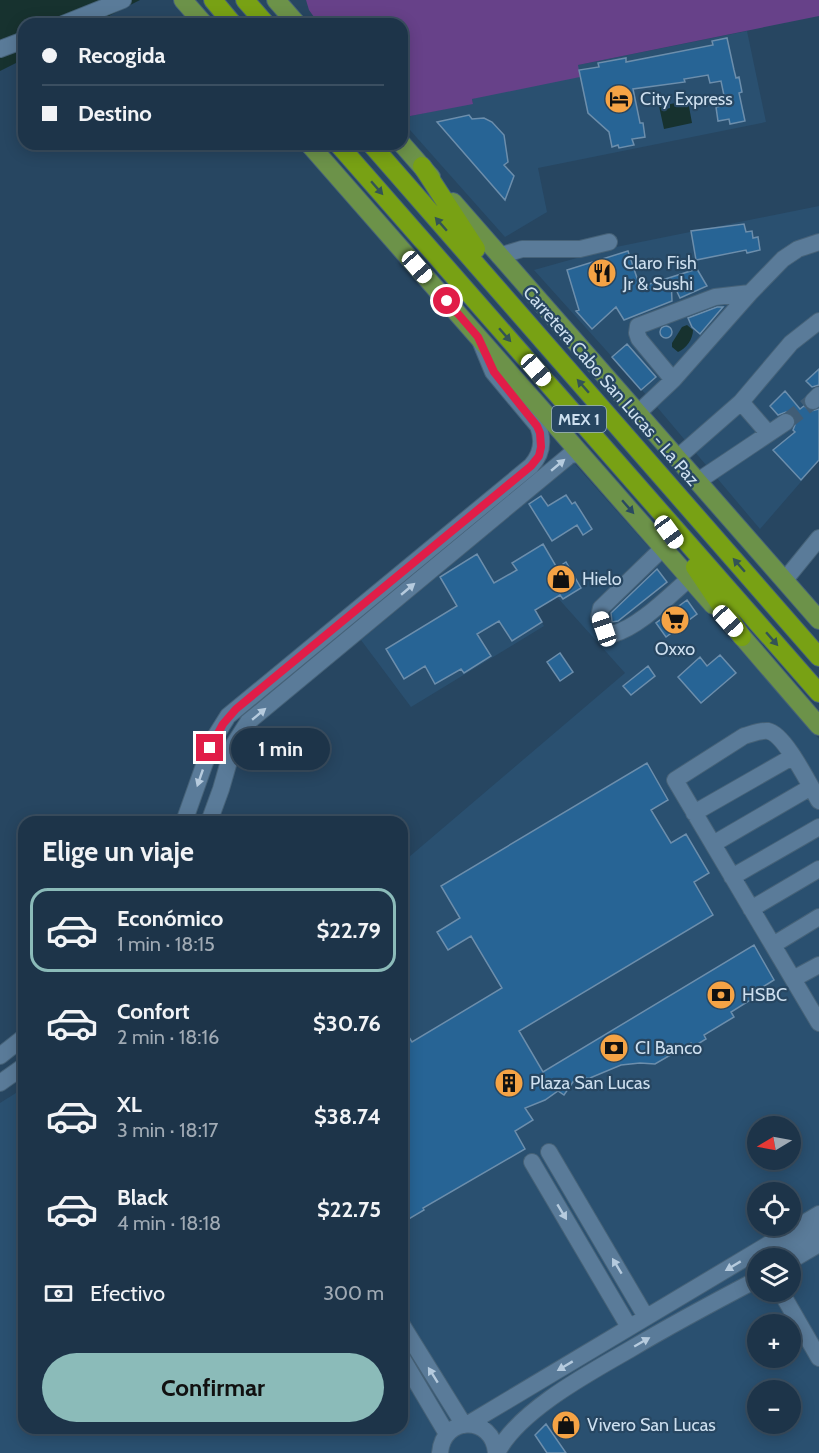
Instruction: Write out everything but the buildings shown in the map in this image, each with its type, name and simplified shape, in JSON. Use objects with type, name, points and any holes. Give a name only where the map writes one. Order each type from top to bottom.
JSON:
[{"type":"highway","points":[[213,0],[228,18]]},
{"type":"highway","points":[[245,0],[261,18]]},
{"type":"highway","name":"MEX 1","points":[[343,150],[819,693]]},
{"type":"highway","name":"Carretera Cabo San Lucas - La Paz","points":[[376,150],[819,657]]},
{"type":"highway","points":[[422,166],[511,303]]},
{"type":"highway","points":[[637,484],[742,637]]},
{"type":"main road","points":[[183,0],[199,18]]},
{"type":"main road","points":[[276,0],[292,18]]},
{"type":"main road","points":[[314,150],[819,726]]},
{"type":"main road","points":[[407,150],[819,620]]},
{"type":"street","points":[[78,18],[123,0]]},
{"type":"street","points":[[0,49],[18,42]]},
{"type":"street","points":[[499,256],[522,249],[580,249],[609,242]]},
{"type":"street","points":[[638,413],[674,380],[783,259],[798,249],[819,242]]},
{"type":"street","points":[[674,380],[639,339],[638,326],[715,297],[750,293]]},
{"type":"street","points":[[677,458],[741,402],[791,343],[819,321]]},
{"type":"street","points":[[186,816],[213,740],[228,717],[537,459],[542,442],[537,426],[494,372],[478,337]]},
{"type":"street","points":[[741,402],[768,433]]},
{"type":"street","points":[[698,481],[786,422]]},
{"type":"street","points":[[211,816],[234,744],[248,722],[570,455],[577,454],[584,457]]},
{"type":"street","points":[[784,581],[819,538]]},
{"type":"street","points":[[663,548],[601,609],[600,617],[604,629],[613,634],[624,631],[690,578]]},
{"type":"street","points":[[713,844],[815,794],[792,756],[779,738],[770,731],[744,736],[675,780],[819,1023]]},
{"type":"street","points":[[694,813],[792,756]]},
{"type":"street","points":[[732,877],[819,827]]},
{"type":"street","points":[[751,909],[819,869]]},
{"type":"street","points":[[773,945],[819,916]]},
{"type":"street","points":[[793,979],[819,965]]},
{"type":"street","points":[[804,998],[819,989]]},
{"type":"street","points":[[0,1056],[18,1042]]},
{"type":"street","points":[[0,1083],[18,1070]]},
{"type":"street","points":[[549,1152],[646,1317]]},
{"type":"street","points":[[532,1162],[630,1327]]},
{"type":"street","points":[[408,1372],[439,1446],[452,1429],[466,1424],[819,1214]]},
{"type":"street","points":[[785,1248],[819,1226]]},
{"type":"street","points":[[801,1255],[819,1244]]},
{"type":"street","points":[[496,1453],[507,1437],[532,1413],[569,1385],[679,1320],[747,1285]]},
{"type":"street","points":[[788,1302],[819,1358]]},
{"type":"street","points":[[408,1334],[466,1424]]},
{"type":"street","points":[[466,1424],[476,1425],[489,1433],[496,1453]]},
{"type":"shaded area","points":[[0,0],[140,0],[105,18],[18,18],[18,62],[0,71]]},
{"type":"shaded area","points":[[306,0],[819,0],[819,16],[578,65],[580,77],[472,99],[473,104],[408,116],[408,18],[315,18]]},
{"type":"shaded area","points":[[747,31],[766,122],[538,168],[547,212],[505,237],[408,128],[408,116],[473,103],[472,99],[578,65]]},
{"type":"shaded area","points":[[688,101],[692,123],[664,129],[659,106],[664,105],[666,109],[670,108],[670,104],[676,103],[677,107],[682,106],[681,102]]},
{"type":"shaded area","points":[[819,206],[819,461],[760,529],[657,407],[534,270],[616,247]]},
{"type":"shaded area","points":[[687,325],[693,330],[692,337],[678,352],[672,347],[672,343],[682,327]]},
{"type":"shaded area","points":[[574,463],[819,739],[819,1453],[0,1453],[0,1103],[18,1092],[18,1434],[408,1434],[408,858],[625,673],[557,597],[535,610],[544,626],[411,707],[361,640]]},
{"type":"tunnel","points":[[786,422],[813,401]]},
{"type":"place","name":"City Express","points":[[619,99]]},
{"type":"place","name":"Claro Fish Jr & Sushi","points":[[602,273]]},
{"type":"place","name":"Hielo","points":[[561,579]]},
{"type":"place","name":"Oxxo","points":[[675,620]]},
{"type":"place","name":"HSBC","points":[[721,995]]},
{"type":"place","name":"CI Banco","points":[[614,1048]]},
{"type":"place","name":"Plaza San Lucas","points":[[509,1083]]},
{"type":"place","name":"Vivero San Lucas","points":[[566,1425]]},
{"type":"route","points":[[210,748],[218,731],[236,709],[531,466],[539,456],[542,442],[536,423],[494,372],[478,337],[447,301]]}]
